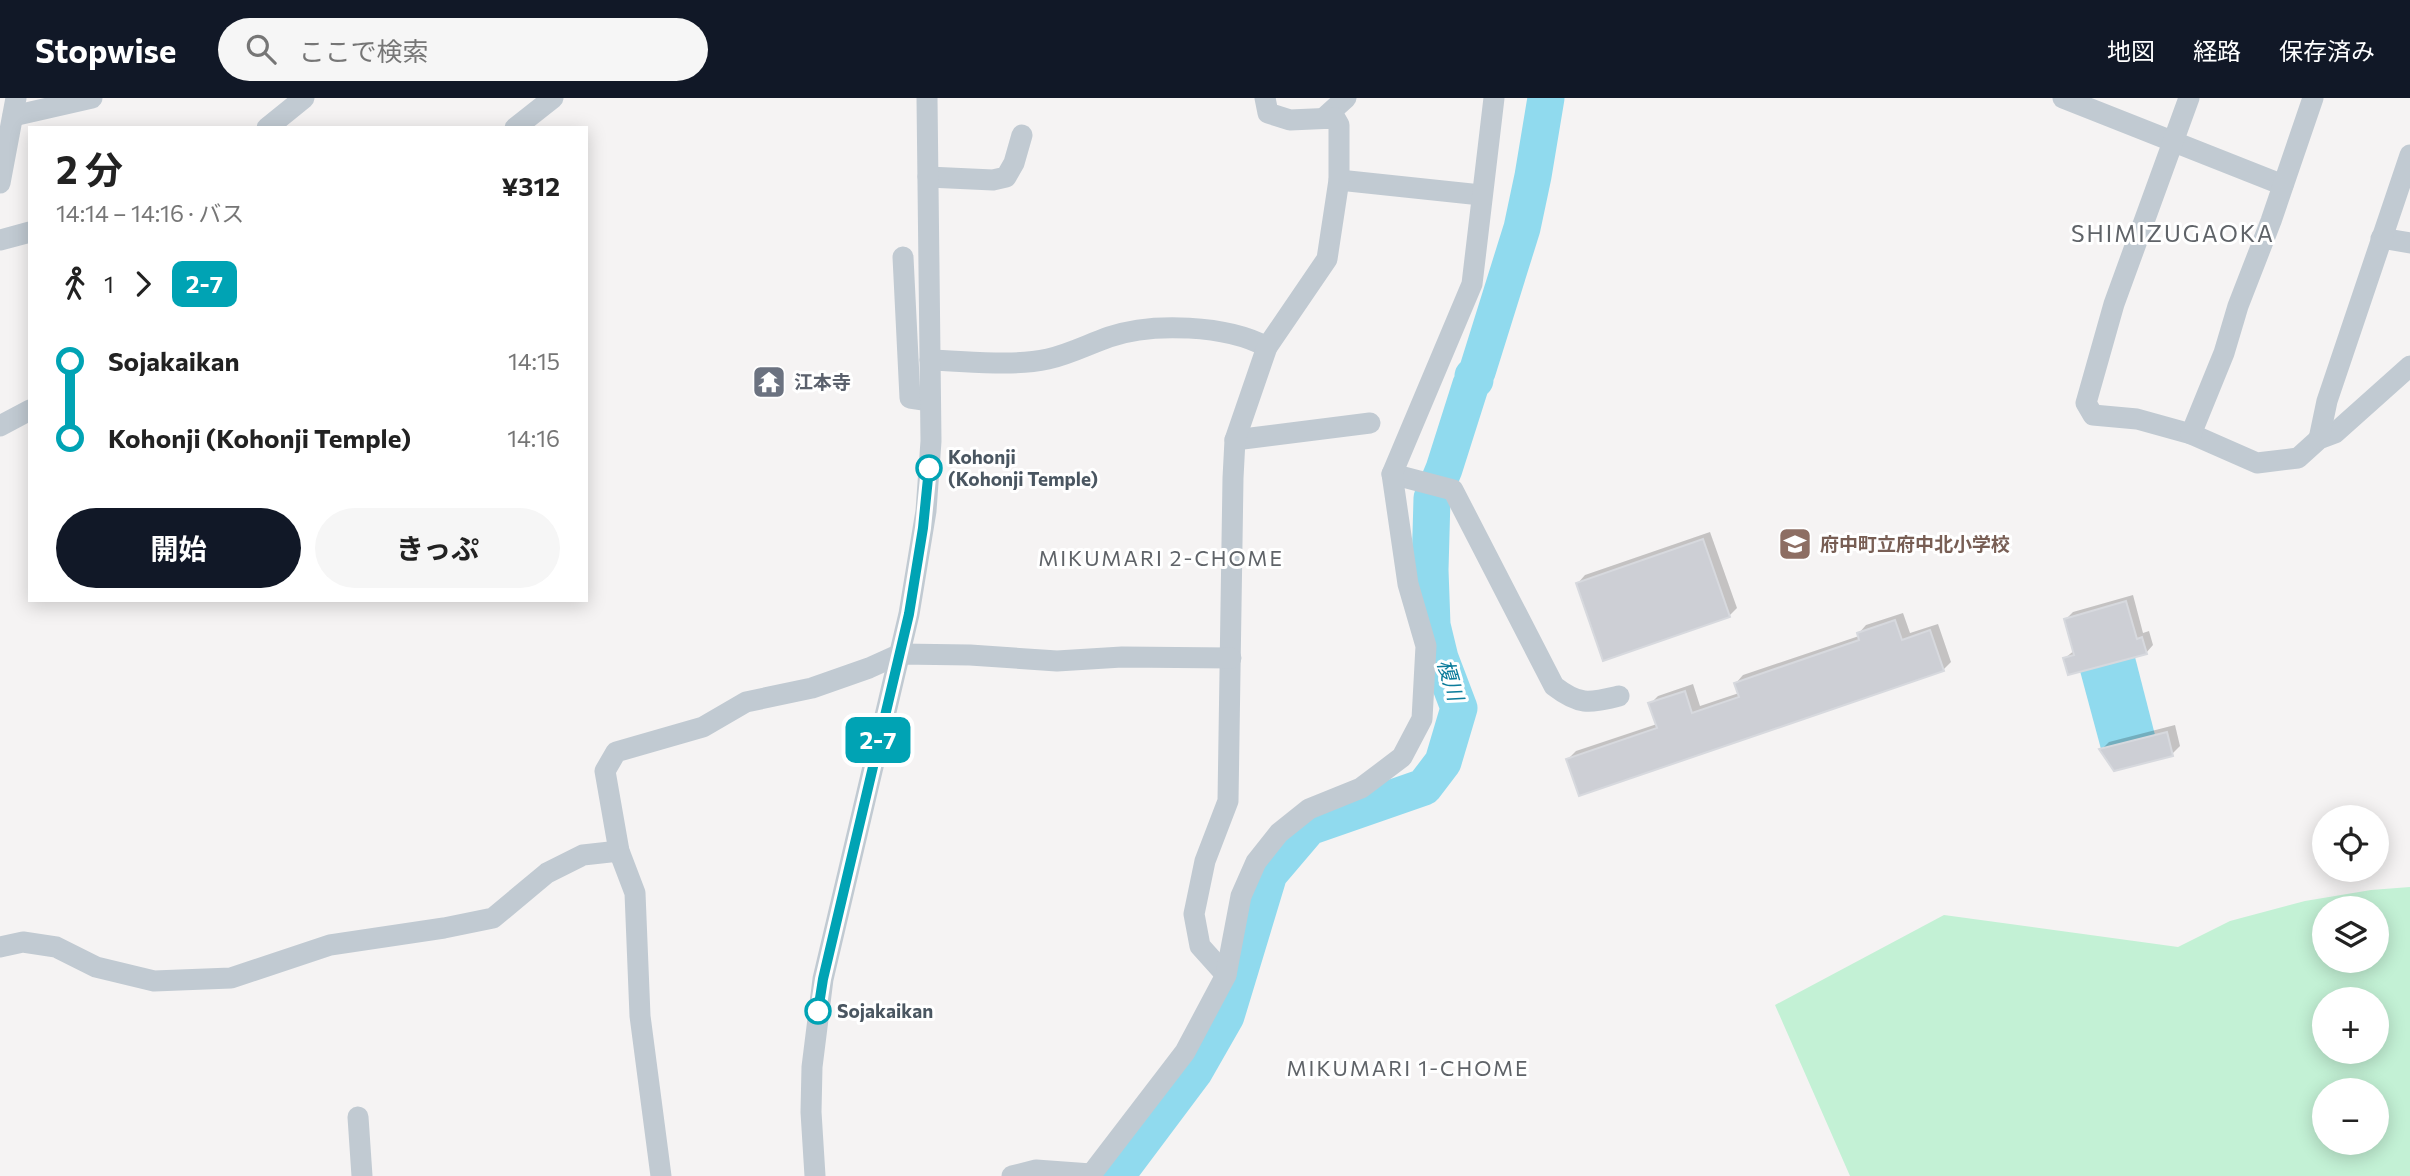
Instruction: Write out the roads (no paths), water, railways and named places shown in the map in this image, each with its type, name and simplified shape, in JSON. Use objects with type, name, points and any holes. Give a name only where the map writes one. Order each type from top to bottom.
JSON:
[{"type":"street","points":[[0,183],[14,107],[92,98]]},
{"type":"street","points":[[269,126],[304,98]]},
{"type":"street","points":[[516,126],[529,106],[553,98]]},
{"type":"street","points":[[815,1176],[811,1112],[812,1067],[821,990],[900,654],[926,511],[931,441],[927,98]]},
{"type":"street","points":[[1226,975],[1200,946],[1194,914],[1205,861],[1228,801],[1233,478],[1236,440],[1267,347],[1327,259],[1339,180],[1339,125],[1335,118],[1290,120],[1268,113],[1265,98]]},
{"type":"street","points":[[1326,117],[1346,98]]},
{"type":"street","points":[[1012,1176],[1036,1170],[1090,1175],[1185,1052],[1226,975],[1241,896],[1256,862],[1279,833],[1309,809],[1361,788],[1402,757],[1422,719],[1426,646],[1408,584],[1392,474],[1472,284],[1494,98]]},
{"type":"street","points":[[2063,98],[2283,185]]},
{"type":"street","points":[[2189,98],[2113,304],[2085,403],[2093,415],[2137,419],[2191,435],[2257,463],[2298,458],[2319,439],[2335,433],[2410,366]]},
{"type":"street","points":[[2191,435],[2224,353],[2238,306],[2313,98]]},
{"type":"street","points":[[928,177],[993,180],[1006,177],[1014,163],[1022,135]]},
{"type":"street","points":[[2319,439],[2327,401],[2410,155]]},
{"type":"street","points":[[1339,180],[1481,195]]},
{"type":"street","points":[[0,240],[28,233]]},
{"type":"street","points":[[2381,238],[2410,243]]},
{"type":"street","points":[[903,257],[909,398],[930,401]]},
{"type":"street","points":[[930,360],[1012,362],[1047,359],[1139,329],[1165,328],[1231,334],[1267,347]]},
{"type":"street","points":[[0,426],[28,411]]},
{"type":"street","points":[[1236,440],[1370,423]]},
{"type":"street","points":[[1392,474],[1453,490],[1554,686],[1570,698],[1586,703],[1619,696]]},
{"type":"street","points":[[661,1176],[640,1016],[635,894],[619,851],[605,771],[616,752],[703,727],[746,702],[811,688],[900,654],[1057,661],[1122,657],[1231,658]]},
{"type":"street","points":[[0,947],[23,942],[56,947],[96,967],[154,981],[231,978],[330,944],[444,928],[492,918],[547,873],[583,855],[619,851]]},
{"type":"street","points":[[358,1117],[362,1176]]},
{"type":"water","points":[[2135,657],[2155,735],[2101,749],[2080,671]]},
{"type":"waterway","name":"榎川","points":[[1116,1176],[1194,1072],[1226,1016],[1269,874],[1309,827],[1424,787],[1443,762],[1459,708],[1440,658],[1432,625],[1432,498],[1471,384],[1475,380],[1473,376],[1477,372],[1522,228],[1546,98]]},
{"type":"place","name":"江本寺","points":[[769,382]]},
{"type":"place","name":"Kohonji (Kohonji Temple)","points":[[929,468]]},
{"type":"place","name":"府中町立府中北小学校","points":[[1795,544]]},
{"type":"place","name":"Sojakaikan","points":[[818,1011]]},
{"type":"district","name":"SHIMIZUGAOKA","points":[[2173,234]]},
{"type":"district","name":"MIKUMARI 2-CHOME","points":[[1161,559]]},
{"type":"district","name":"MIKUMARI 1-CHOME","points":[[1408,1069]]}]
